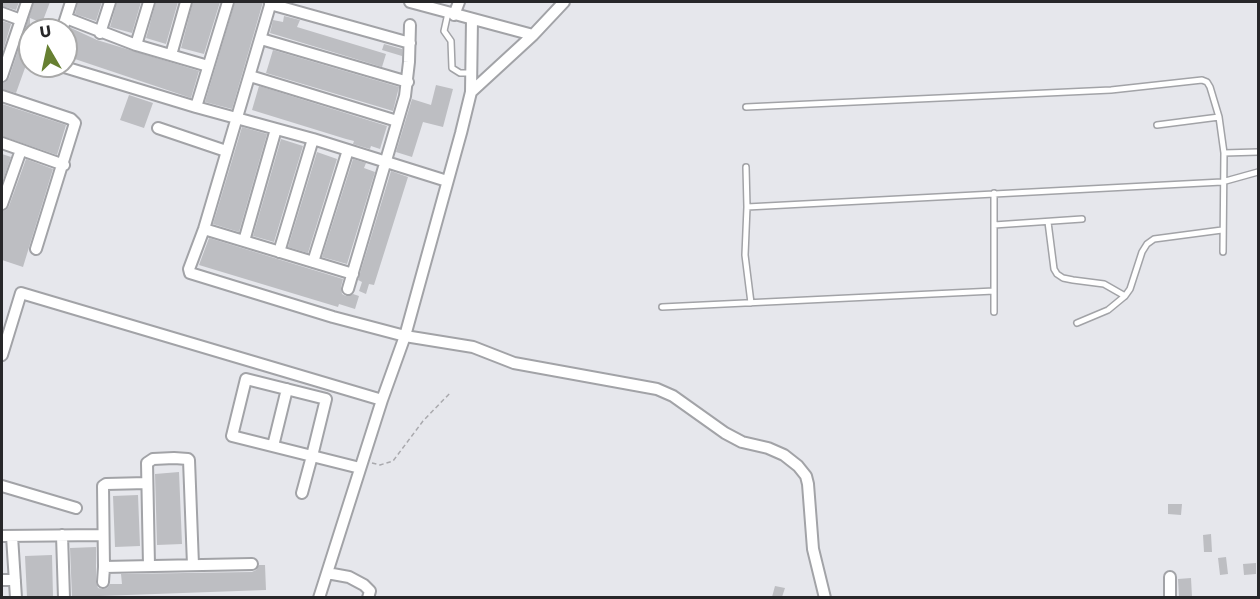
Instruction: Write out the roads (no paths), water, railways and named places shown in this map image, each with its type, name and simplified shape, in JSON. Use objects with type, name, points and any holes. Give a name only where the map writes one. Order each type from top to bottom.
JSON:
[{"type":"street","points":[[22,18],[27,2]]},
{"type":"street","points":[[66,18],[71,2]]},
{"type":"street","points":[[100,33],[110,2]]},
{"type":"street","points":[[136,45],[149,2]]},
{"type":"street","points":[[171,55],[186,2]]},
{"type":"street","points":[[196,107],[228,2]]},
{"type":"street","points":[[410,2],[533,35]]},
{"type":"street","points":[[451,14],[459,2]]},
{"type":"street","points":[[471,92],[533,35],[564,2]]},
{"type":"street","points":[[410,43],[271,3],[235,118],[204,229],[189,269],[192,275],[405,336],[473,347],[514,363],[657,389],[673,396],[725,434],[784,455],[806,476],[813,549],[825,597]]},
{"type":"street","points":[[2,13],[18,19]]},
{"type":"street","points":[[319,597],[382,400],[405,336],[471,92],[472,20]]},
{"type":"street","points":[[78,23],[136,45],[208,66]]},
{"type":"street","points":[[348,289],[408,82],[410,25]]},
{"type":"street","points":[[2,76],[18,29]]},
{"type":"street","points":[[261,39],[408,82]]},
{"type":"street","points":[[78,71],[313,139],[447,181]]},
{"type":"street","points":[[250,76],[397,121]]},
{"type":"street","points":[[2,96],[74,121],[75,125],[36,249]]},
{"type":"street","points":[[158,129],[226,151]]},
{"type":"street","points":[[244,241],[276,129]]},
{"type":"street","points":[[279,252],[313,139]]},
{"type":"street","points":[[2,143],[64,165]]},
{"type":"street","points":[[2,204],[21,150]]},
{"type":"street","points":[[313,262],[348,150]]},
{"type":"street","points":[[204,229],[353,274]]},
{"type":"street","points":[[2,355],[21,293],[382,400]]},
{"type":"street","points":[[302,493],[312,456],[326,399],[246,379],[232,436],[312,456],[361,464]]},
{"type":"street","points":[[273,446],[287,389]]},
{"type":"street","points":[[149,566],[147,465],[149,461],[174,458],[189,459],[193,565]]},
{"type":"street","points":[[103,582],[103,486],[147,483]]},
{"type":"street","points":[[2,486],[76,508]]},
{"type":"street","points":[[62,535],[64,597]]},
{"type":"street","points":[[16,597],[7,536],[103,535]]},
{"type":"street","points":[[104,567],[252,564]]},
{"type":"street","points":[[327,573],[350,577],[364,585],[369,591],[369,597]]},
{"type":"street","points":[[1170,578],[1170,597]]},
{"type":"street","points":[[2,580],[15,580]]},
{"type":"lane","points":[[451,14],[444,31],[451,41],[452,68],[460,73],[471,73]]},
{"type":"lane","points":[[746,107],[1099,91],[1202,80],[1208,82],[1210,87],[1219,117],[1224,153],[1223,252]]},
{"type":"lane","points":[[1157,125],[1219,117]]},
{"type":"lane","points":[[1224,153],[1258,152]]},
{"type":"lane","points":[[746,167],[745,255],[751,303]]},
{"type":"lane","points":[[747,207],[1222,182],[1258,172]]},
{"type":"lane","points":[[993,312],[994,193]]},
{"type":"lane","points":[[994,225],[1082,219]]},
{"type":"lane","points":[[1048,222],[1054,269],[1057,274],[1073,280],[1104,284],[1125,296]]},
{"type":"lane","points":[[1077,323],[1108,310],[1125,296],[1130,289],[1142,252],[1147,244],[1155,239],[1222,230]]},
{"type":"lane","points":[[662,307],[994,291]]}]
